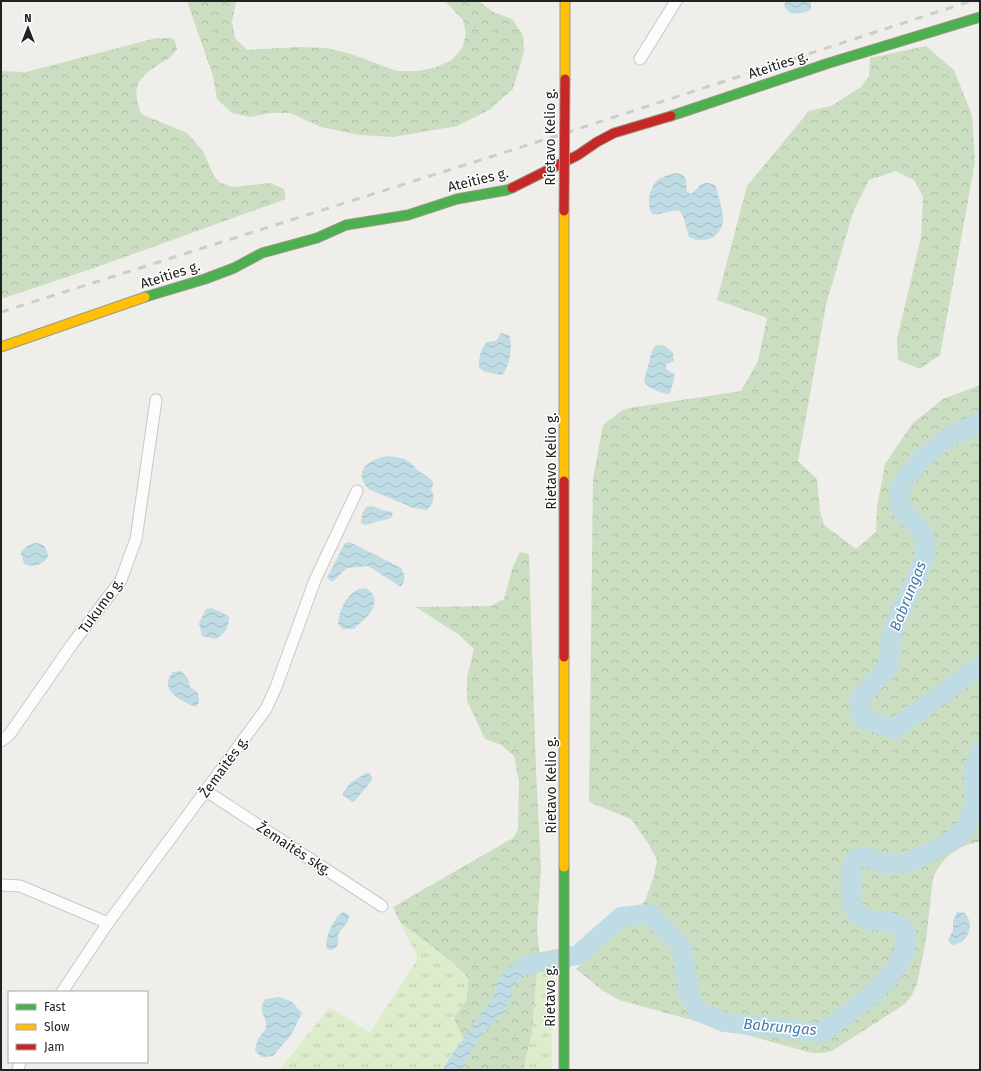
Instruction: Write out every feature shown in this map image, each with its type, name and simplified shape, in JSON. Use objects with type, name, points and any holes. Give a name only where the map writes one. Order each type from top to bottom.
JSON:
[{"type":"main road","name":"Rietavo Kelio g.","points":[[565,1],[565,921]]},
{"type":"main road","name":"Ateities g.","points":[[1,348],[170,289],[205,279],[234,268],[262,253],[317,238],[346,226],[408,215],[457,199],[507,190],[578,155],[614,133],[662,119],[829,63],[980,17]]},
{"type":"main road","name":"Rietavo g.","points":[[564,1070],[565,921]]},
{"type":"street","points":[[640,59],[676,1]]},
{"type":"street","name":"Tukumo g.","points":[[1,741],[9,734],[121,580],[136,539],[156,400]]},
{"type":"street","name":"Žemaitės g.","points":[[63,991],[108,923],[266,709],[276,688],[315,580],[357,491]]},
{"type":"street","name":"Žemaitės skg.","points":[[206,791],[382,906]]},
{"type":"street","points":[[1,885],[20,886],[108,923]]},
{"type":"green space","points":[[187,1],[237,1],[232,22],[235,38],[247,50],[298,47],[327,48],[351,54],[397,71],[417,71],[434,68],[452,60],[462,48],[466,34],[463,20],[445,1],[479,1],[493,12],[512,19],[523,35],[524,52],[513,89],[489,110],[457,126],[393,137],[359,135],[321,127],[290,113],[269,113],[251,117],[232,113],[217,99],[213,76]]},
{"type":"green space","points":[[156,38],[171,38],[175,41],[177,49],[174,54],[141,78],[138,84],[137,96],[141,114],[187,133],[203,151],[214,176],[219,182],[232,187],[270,183],[284,189],[286,199],[100,266],[1,299],[1,71],[26,72]]},
{"type":"green space","points":[[926,46],[954,70],[972,115],[975,162],[940,355],[920,369],[898,360],[897,340],[921,237],[923,197],[914,180],[896,171],[869,180],[853,212],[826,305],[798,461],[817,479],[820,511],[824,525],[856,549],[876,532],[877,507],[885,464],[912,424],[943,399],[980,385],[980,843],[978,842],[964,846],[957,850],[945,859],[936,871],[933,878],[926,940],[917,984],[912,995],[905,1004],[832,1051],[812,1053],[619,1000],[602,990],[576,969],[627,922],[645,901],[654,876],[657,860],[648,843],[631,819],[589,802],[593,479],[603,425],[621,411],[629,408],[741,391],[758,361],[767,318],[717,300],[747,186],[809,111],[831,106],[861,87],[869,76],[870,58]]},
{"type":"green space","points":[[520,552],[529,554],[536,770],[541,868],[537,929],[540,957],[509,967],[498,980],[493,997],[464,1038],[458,1029],[454,1017],[467,1000],[468,978],[451,961],[400,922],[393,907],[513,838],[518,829],[519,781],[514,756],[501,745],[485,739],[467,701],[467,677],[474,649],[459,635],[416,607],[490,606],[504,599],[512,569]]},
{"type":"green space","points":[[400,922],[451,961],[468,979],[467,1000],[454,1017],[458,1029],[464,1038],[448,1060],[443,1070],[279,1070],[330,1007],[370,1033],[418,958]]},
{"type":"green space","points":[[552,969],[552,1070],[523,1070],[532,1033],[537,971]]},
{"type":"green space","points":[[537,971],[532,1033],[523,1070],[461,1070],[465,1061],[482,1035],[499,1017],[512,998],[514,985],[523,977]]},
{"type":"water","points":[[786,1],[810,1],[811,9],[806,12],[796,14],[790,13],[784,6]]},
{"type":"water","points":[[677,173],[681,174],[685,178],[687,192],[691,194],[700,185],[710,183],[715,185],[718,193],[723,222],[721,228],[714,236],[705,240],[689,237],[683,216],[679,210],[652,214],[649,200],[653,186],[660,178]]},
{"type":"water","points":[[501,333],[509,335],[511,345],[509,361],[505,371],[502,375],[485,372],[479,368],[481,351],[487,342],[496,341]]},
{"type":"water","points":[[655,346],[665,346],[673,353],[674,361],[666,365],[666,369],[675,375],[670,394],[655,390],[648,386],[644,381],[652,351]]},
{"type":"water","points":[[389,456],[404,459],[432,480],[433,485],[431,490],[433,501],[427,510],[414,508],[370,490],[364,483],[362,472],[365,467],[375,460]]},
{"type":"water","points":[[371,506],[384,511],[392,512],[391,518],[365,525],[361,523],[362,514],[366,507]]},
{"type":"water","points":[[350,542],[401,568],[404,582],[401,587],[368,566],[347,568],[332,582],[327,578],[345,543]]},
{"type":"water","points":[[36,543],[42,544],[45,547],[48,557],[38,565],[31,566],[24,564],[21,553],[27,546]]},
{"type":"water","points":[[366,588],[375,600],[372,609],[354,629],[343,629],[338,624],[343,605],[353,593],[359,589]]},
{"type":"water","points":[[212,608],[229,616],[226,630],[216,639],[202,636],[199,623],[206,609]]},
{"type":"water","points":[[181,671],[188,679],[190,687],[198,693],[199,702],[196,707],[178,698],[169,688],[168,681],[172,672]]},
{"type":"water","points":[[366,773],[370,774],[372,780],[355,801],[352,802],[343,795],[343,793],[350,783]]},
{"type":"water","points":[[343,912],[349,916],[348,921],[339,933],[337,946],[328,950],[327,941],[330,930],[336,918]]},
{"type":"water","points":[[957,912],[965,913],[970,922],[970,928],[969,933],[963,941],[952,945],[948,939],[953,931],[953,921]]},
{"type":"water","points":[[552,954],[552,969],[537,971],[523,977],[514,985],[512,998],[499,1017],[482,1035],[465,1061],[461,1070],[443,1070],[448,1060],[493,997],[498,980],[509,966],[533,958]]},
{"type":"water","points":[[280,997],[292,1002],[302,1013],[291,1035],[273,1056],[262,1057],[255,1051],[258,1039],[264,1032],[266,1026],[262,1011],[263,1004],[265,999]]},
{"type":"waterway","name":"Babrungas","points":[[980,422],[948,438],[920,460],[900,487],[899,499],[902,510],[925,538],[926,550],[921,568],[893,628],[887,668],[861,697],[859,708],[863,718],[894,729],[976,669],[980,668]]},
{"type":"waterway","name":"Babrungas","points":[[526,965],[578,955],[621,917],[650,914],[682,948],[689,995],[698,1011],[724,1022],[821,1033],[872,995],[894,971],[904,953],[906,933],[900,926],[890,922],[869,920],[858,915],[851,904],[851,869],[855,859],[867,857],[886,864],[901,864],[921,857],[955,839],[966,827],[975,806],[973,772],[980,751]]},
{"type":"waterway","name":"Babrungas","points":[[975,806],[980,810]]},
{"type":"railway","points":[[1,312],[556,136],[971,1]]},
{"type":"traffic: fast","points":[[671,116],[829,63],[980,17]]},
{"type":"traffic: fast","points":[[145,297],[205,279],[234,268],[262,253],[317,238],[346,225],[408,215],[457,199],[512,188]]},
{"type":"traffic: fast","points":[[564,867],[564,1070]]},
{"type":"traffic: slow","points":[[565,1],[565,79]]},
{"type":"traffic: slow","points":[[564,211],[564,481]]},
{"type":"traffic: slow","points":[[1,347],[145,297]]},
{"type":"traffic: slow","points":[[564,657],[564,867]]},
{"type":"traffic: jam","points":[[564,211],[565,79]]},
{"type":"traffic: jam","points":[[512,188],[578,155],[614,133],[671,116]]},
{"type":"traffic: jam","points":[[564,481],[564,657]]}]
